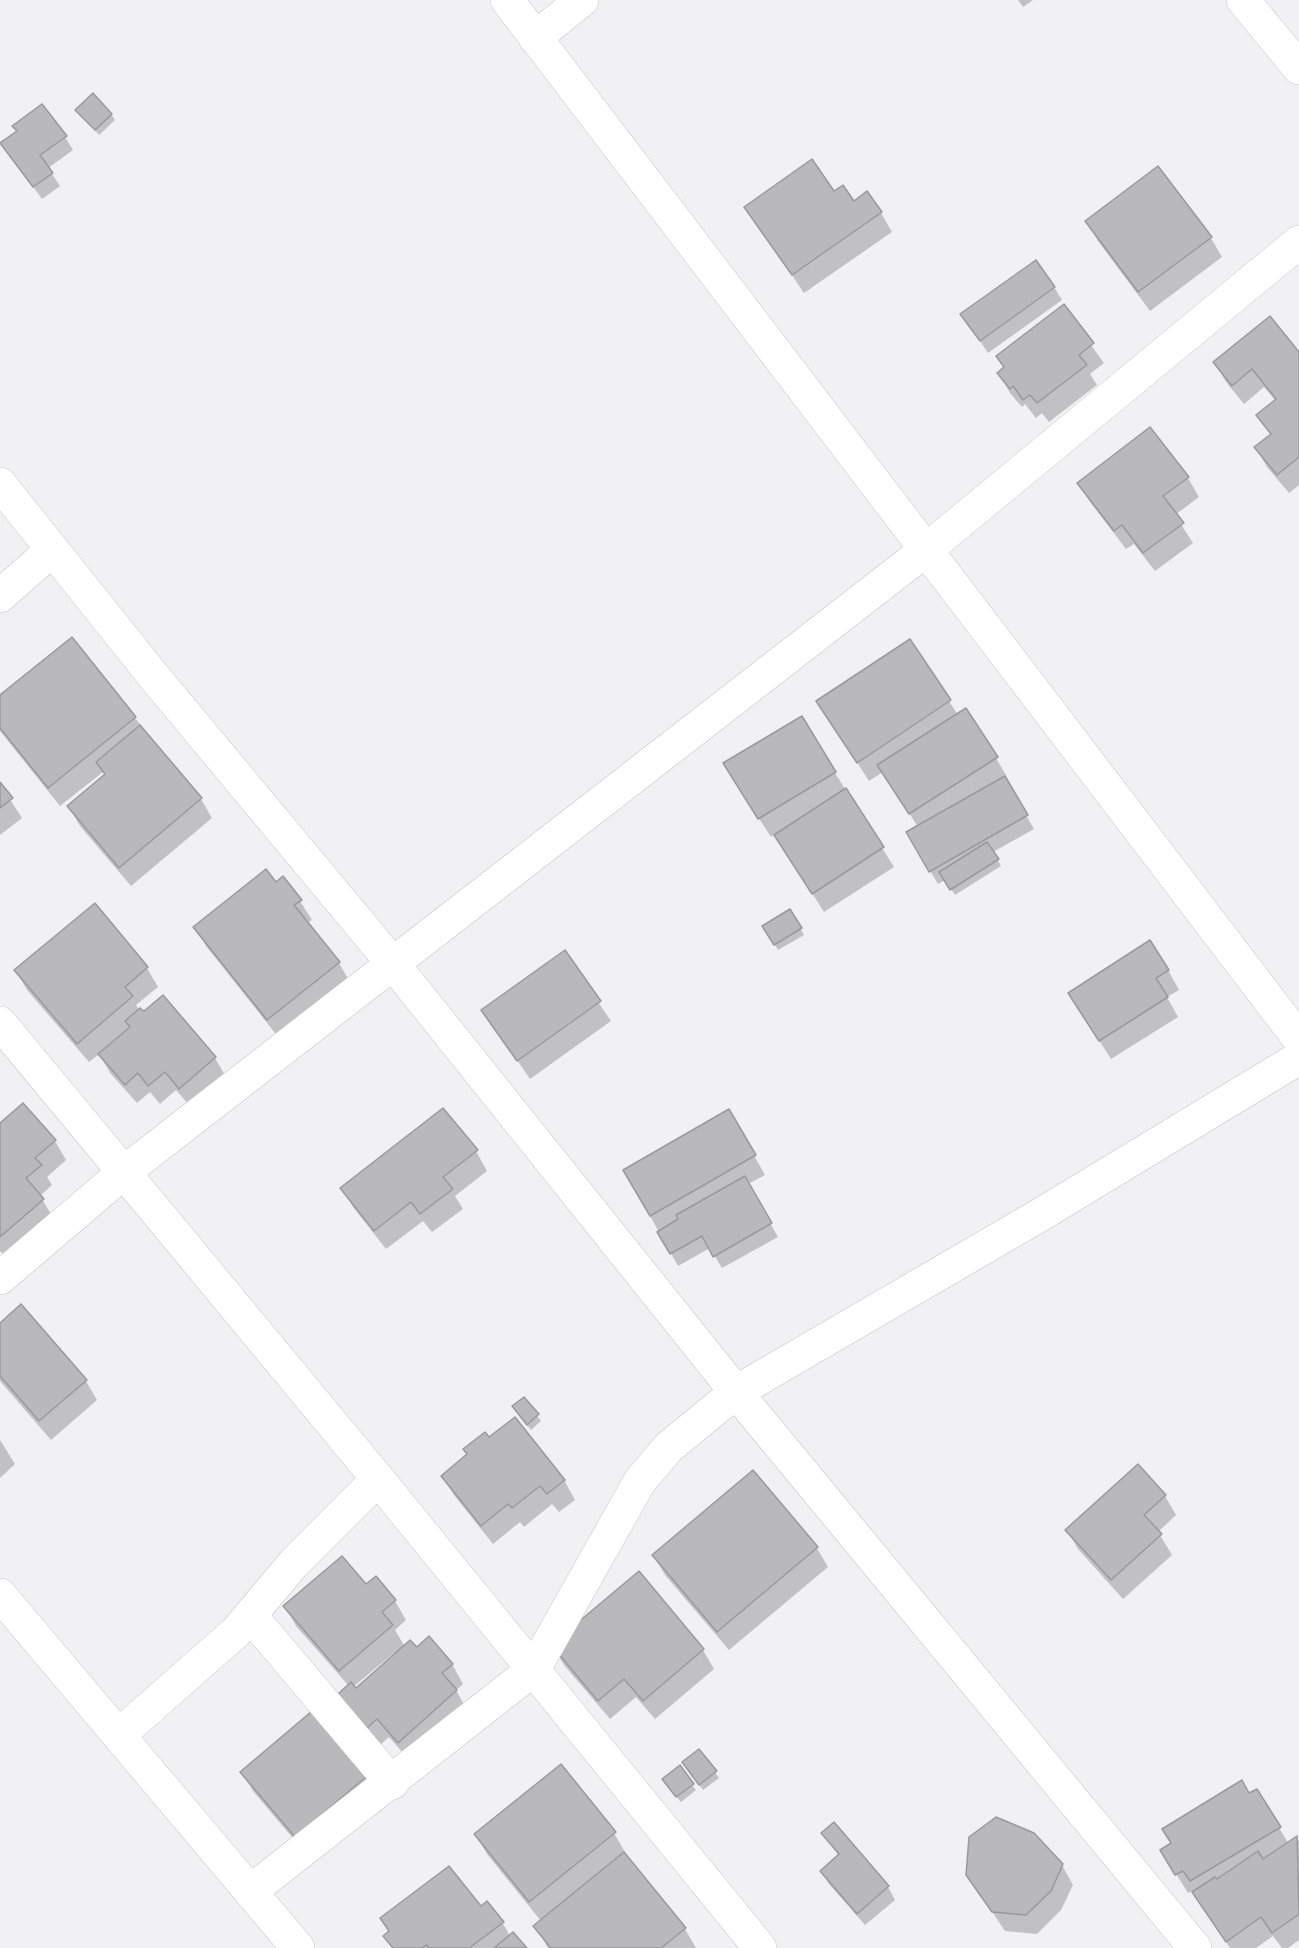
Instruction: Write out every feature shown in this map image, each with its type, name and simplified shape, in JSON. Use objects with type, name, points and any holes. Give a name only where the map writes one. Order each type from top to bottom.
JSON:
[{"type":"street","points":[[507,0],[1299,1039]]},
{"type":"street","points":[[535,38],[582,0]]},
{"type":"street","points":[[1243,0],[1299,68]]},
{"type":"street","points":[[0,1278],[123,1173],[926,550],[1299,242]]},
{"type":"street","points":[[0,484],[51,551],[394,965],[736,1392],[1195,1948]]},
{"type":"street","points":[[0,596],[51,551]]},
{"type":"street","points":[[0,1023],[378,1479],[760,1948]]},
{"type":"street","points":[[252,1890],[392,1783],[534,1669],[640,1481],[669,1447],[736,1392],[1040,1215],[1299,1058]]},
{"type":"street","points":[[119,1734],[236,1632],[293,1564],[378,1479]]},
{"type":"street","points":[[0,1595],[252,1890],[298,1948]]},
{"type":"street","points":[[250,1615],[392,1783]]},
{"type":"building","points":[[93,93],[112,114],[95,130],[75,110]]},
{"type":"building","points":[[42,104],[67,136],[40,155],[53,173],[33,187],[0,143],[17,131],[12,126]]},
{"type":"building","points":[[812,159],[834,191],[843,185],[854,201],[867,191],[882,212],[792,275],[744,207]]},
{"type":"building","points":[[1158,166],[1212,237],[1138,292],[1085,221]]},
{"type":"building","points":[[1036,260],[1055,287],[980,341],[960,314]]},
{"type":"building","points":[[1064,304],[1094,343],[1079,355],[1087,365],[1037,403],[1030,395],[1023,400],[1013,386],[1010,389],[997,373],[1004,367],[996,356]]},
{"type":"building","points":[[1270,316],[1299,352],[1299,457],[1277,475],[1254,447],[1271,434],[1256,415],[1276,399],[1252,369],[1232,386],[1213,362]]},
{"type":"building","points":[[1150,427],[1189,477],[1163,496],[1184,523],[1143,553],[1122,525],[1114,531],[1077,483]]},
{"type":"building","points":[[72,637],[136,717],[48,788],[0,728],[0,695]]},
{"type":"building","points":[[910,639],[951,700],[857,763],[816,701]]},
{"type":"building","points":[[966,708],[998,757],[909,814],[877,765]]},
{"type":"building","points":[[802,716],[836,772],[758,819],[723,763]]},
{"type":"building","points":[[140,725],[202,798],[119,868],[67,806],[105,774],[96,762]]},
{"type":"building","points":[[1005,776],[1028,815],[929,872],[906,832]]},
{"type":"building","points":[[0,782],[13,798],[0,808]]},
{"type":"building","points":[[846,788],[884,847],[812,894],[774,835]]},
{"type":"building","points":[[987,842],[999,859],[950,890],[939,872]]},
{"type":"building","points":[[266,869],[276,882],[283,876],[302,900],[294,905],[340,962],[267,1020],[193,927]]},
{"type":"building","points":[[95,903],[148,967],[125,987],[133,996],[77,1044],[14,970]]},
{"type":"building","points":[[790,909],[802,928],[774,945],[762,926]]},
{"type":"building","points":[[1150,940],[1169,970],[1156,978],[1168,997],[1099,1041],[1068,993]]},
{"type":"building","points":[[565,950],[601,1001],[517,1061],[481,1010]]},
{"type":"building","points":[[163,995],[216,1057],[179,1089],[165,1072],[148,1086],[138,1073],[125,1085],[98,1054],[130,1027],[125,1021],[140,1008],[144,1011]]},
{"type":"building","points":[[23,1103],[56,1140],[35,1158],[42,1165],[26,1178],[44,1199],[0,1237],[0,1123]]},
{"type":"building","points":[[443,1108],[478,1150],[443,1177],[453,1189],[420,1214],[411,1202],[374,1231],[340,1188]]},
{"type":"building","points":[[729,1109],[756,1155],[650,1216],[623,1170]]},
{"type":"building","points":[[745,1176],[772,1223],[713,1257],[702,1236],[670,1254],[657,1232],[678,1219],[676,1215]]},
{"type":"building","points":[[21,1304],[87,1380],[39,1421],[0,1376],[0,1323]]},
{"type":"building","points":[[524,1397],[539,1414],[527,1425],[512,1406]]},
{"type":"building","points":[[515,1417],[565,1480],[547,1494],[540,1486],[512,1508],[508,1504],[481,1526],[441,1476],[467,1454],[463,1449],[485,1432],[489,1437]]},
{"type":"building","points":[[1138,1464],[1166,1495],[1144,1515],[1162,1534],[1111,1580],[1065,1530]]},
{"type":"building","points":[[753,1470],[818,1547],[717,1632],[652,1555]]},
{"type":"building","points":[[342,1556],[366,1584],[376,1576],[396,1600],[382,1612],[393,1625],[339,1671],[283,1606]]},
{"type":"building","points":[[639,1571],[704,1649],[643,1701],[624,1679],[598,1701],[551,1645]]},
{"type":"building","points":[[429,1636],[453,1664],[442,1673],[457,1690],[398,1743],[377,1719],[367,1728],[338,1694],[351,1682],[356,1688],[410,1640],[417,1647]]},
{"type":"building","points":[[318,1706],[373,1771],[295,1837],[240,1772]]},
{"type":"building","points":[[699,1749],[717,1771],[699,1785],[682,1762]]},
{"type":"building","points":[[561,1764],[616,1832],[529,1902],[474,1834]]},
{"type":"building","points":[[680,1765],[694,1784],[676,1797],[662,1779]]},
{"type":"building","points":[[1242,1780],[1249,1793],[1257,1789],[1281,1827],[1190,1881],[1183,1871],[1175,1875],[1160,1850],[1171,1843],[1162,1829]]},
{"type":"building","points":[[996,1817],[1034,1833],[1063,1864],[1051,1891],[1026,1915],[992,1912],[966,1875],[969,1837]]},
{"type":"building","points":[[834,1822],[889,1886],[857,1914],[820,1871],[839,1854],[821,1833]]},
{"type":"building","points":[[1297,1836],[1299,1914],[1272,1933],[1261,1917],[1226,1942],[1192,1892],[1215,1877],[1217,1879],[1258,1851],[1263,1859]]},
{"type":"building","points":[[624,1852],[686,1928],[661,1948],[551,1948],[533,1926]]},
{"type":"building","points":[[449,1866],[481,1906],[487,1901],[504,1922],[469,1948],[429,1948],[427,1945],[422,1948],[393,1948],[383,1936],[389,1931],[380,1918]]},
{"type":"building","points":[[513,1932],[527,1948],[494,1948]]}]
